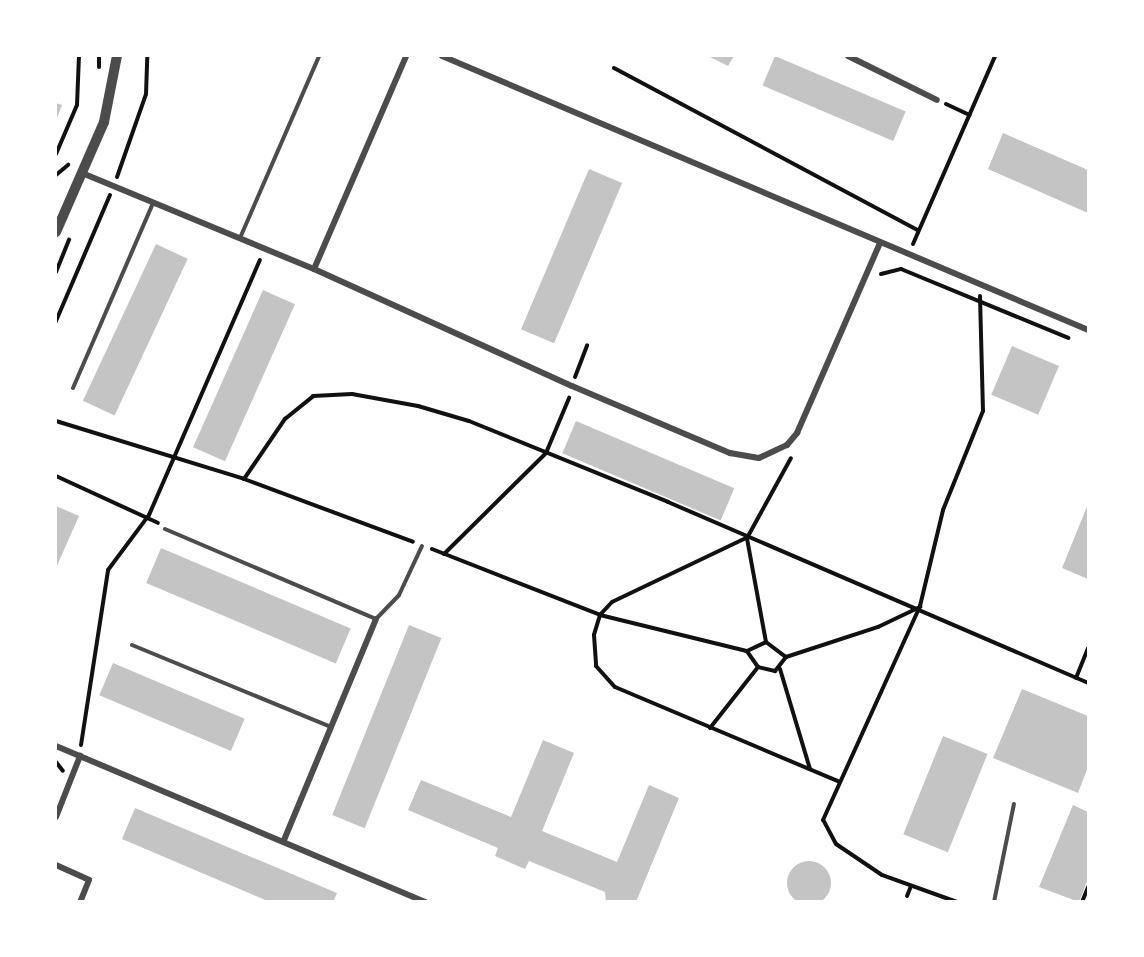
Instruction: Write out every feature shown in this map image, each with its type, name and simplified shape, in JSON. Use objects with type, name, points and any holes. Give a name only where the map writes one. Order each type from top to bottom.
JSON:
[{"type":"street","points":[[56,232],[104,122],[117,56]]},
{"type":"street","points":[[314,269],[406,56]]},
{"type":"street","points":[[442,56],[1089,330]]},
{"type":"street","points":[[848,56],[937,100]]},
{"type":"street","points":[[82,173],[314,269],[571,390],[730,453],[759,458],[787,445],[807,415],[880,243]]},
{"type":"street","points":[[284,840],[376,619]]},
{"type":"street","points":[[56,746],[284,840],[426,902]]},
{"type":"street","points":[[56,817],[80,756]]},
{"type":"street","points":[[56,865],[89,880],[80,902]]},
{"type":"lane","points":[[240,238],[319,56]]},
{"type":"lane","points":[[73,388],[154,202]]},
{"type":"lane","points":[[165,529],[376,619],[403,589],[422,546]]},
{"type":"lane","points":[[132,645],[332,728]]},
{"type":"lane","points":[[994,902],[1014,804]]},
{"type":"path","points":[[56,154],[77,105],[79,56]]},
{"type":"path","points":[[97,80],[99,56]]},
{"type":"path","points":[[901,268],[995,56]]},
{"type":"path","points":[[614,68],[918,230]]},
{"type":"path","points":[[937,100],[970,115]]},
{"type":"path","points":[[56,175],[74,154]]},
{"type":"path","points":[[80,756],[108,570],[148,515],[265,248]]},
{"type":"path","points":[[873,283],[888,269],[901,268],[1078,341]]},
{"type":"path","points":[[957,902],[882,875],[836,844],[823,820],[838,781],[920,606],[943,510],[983,411],[980,285]]},
{"type":"path","points":[[444,554],[546,453],[587,345]]},
{"type":"path","points":[[571,390],[581,399]]},
{"type":"path","points":[[244,479],[285,419],[326,393],[448,414],[747,538],[920,606],[1089,683]]},
{"type":"path","points":[[56,421],[172,459],[244,479],[600,615],[747,651],[766,642]]},
{"type":"path","points":[[797,451],[790,459],[747,538],[612,602],[600,615],[594,653],[602,676],[710,728],[838,781]]},
{"type":"path","points":[[780,464],[790,459]]},
{"type":"path","points":[[56,476],[148,515],[165,529]]},
{"type":"path","points":[[747,538],[766,642],[786,657]]},
{"type":"path","points":[[810,770],[780,669],[786,657],[878,627],[920,606]]},
{"type":"path","points":[[1076,678],[1089,648]]},
{"type":"path","points":[[747,651],[758,667]]},
{"type":"path","points":[[710,728],[758,667]]},
{"type":"path","points":[[758,667],[780,669]]},
{"type":"path","points":[[907,896],[911,885]]},
{"type":"path","points":[[1082,902],[1089,887]]},
{"type":"building","points":[[708,56],[734,56],[728,66]]},
{"type":"building","points":[[775,56],[906,111],[893,141],[762,85]]},
{"type":"building","points":[[56,103],[62,105],[56,120]]},
{"type":"building","points":[[1003,133],[1088,170],[1088,213],[988,169]]},
{"type":"building","points":[[589,169],[622,183],[554,343],[521,329]]},
{"type":"building","points":[[156,244],[188,259],[115,416],[83,401]]},
{"type":"building","points":[[263,290],[295,304],[225,461],[193,447]]},
{"type":"building","points":[[1012,346],[1059,366],[1038,415],[991,395]]},
{"type":"building","points":[[576,421],[734,488],[721,520],[562,453]]},
{"type":"building","points":[[1088,504],[1088,579],[1062,568]]},
{"type":"building","points":[[56,506],[79,516],[56,568]]},
{"type":"building","points":[[161,548],[351,628],[336,663],[146,583]]},
{"type":"building","points":[[409,625],[441,638],[365,828],[332,815]]},
{"type":"building","points":[[113,663],[245,719],[231,751],[99,695]]},
{"type":"building","points":[[1022,689],[1088,716],[1088,767],[1078,793],[993,758]]},
{"type":"building","points":[[943,736],[988,754],[948,852],[903,834]]},
{"type":"building","points":[[543,740],[574,753],[542,831],[617,862],[649,785],[679,798],[636,902],[606,902],[605,892],[529,861],[525,869],[495,856],[498,848],[408,810],[421,780],[511,817]]},
{"type":"building","points":[[1073,805],[1088,812],[1088,879],[1079,902],[1039,887]]},
{"type":"building","points":[[135,808],[337,893],[333,902],[270,902],[122,839]]},
{"type":"building","points":[[809,861],[824,868],[831,883],[824,898],[809,905],[794,898],[787,883],[794,868]]}]
